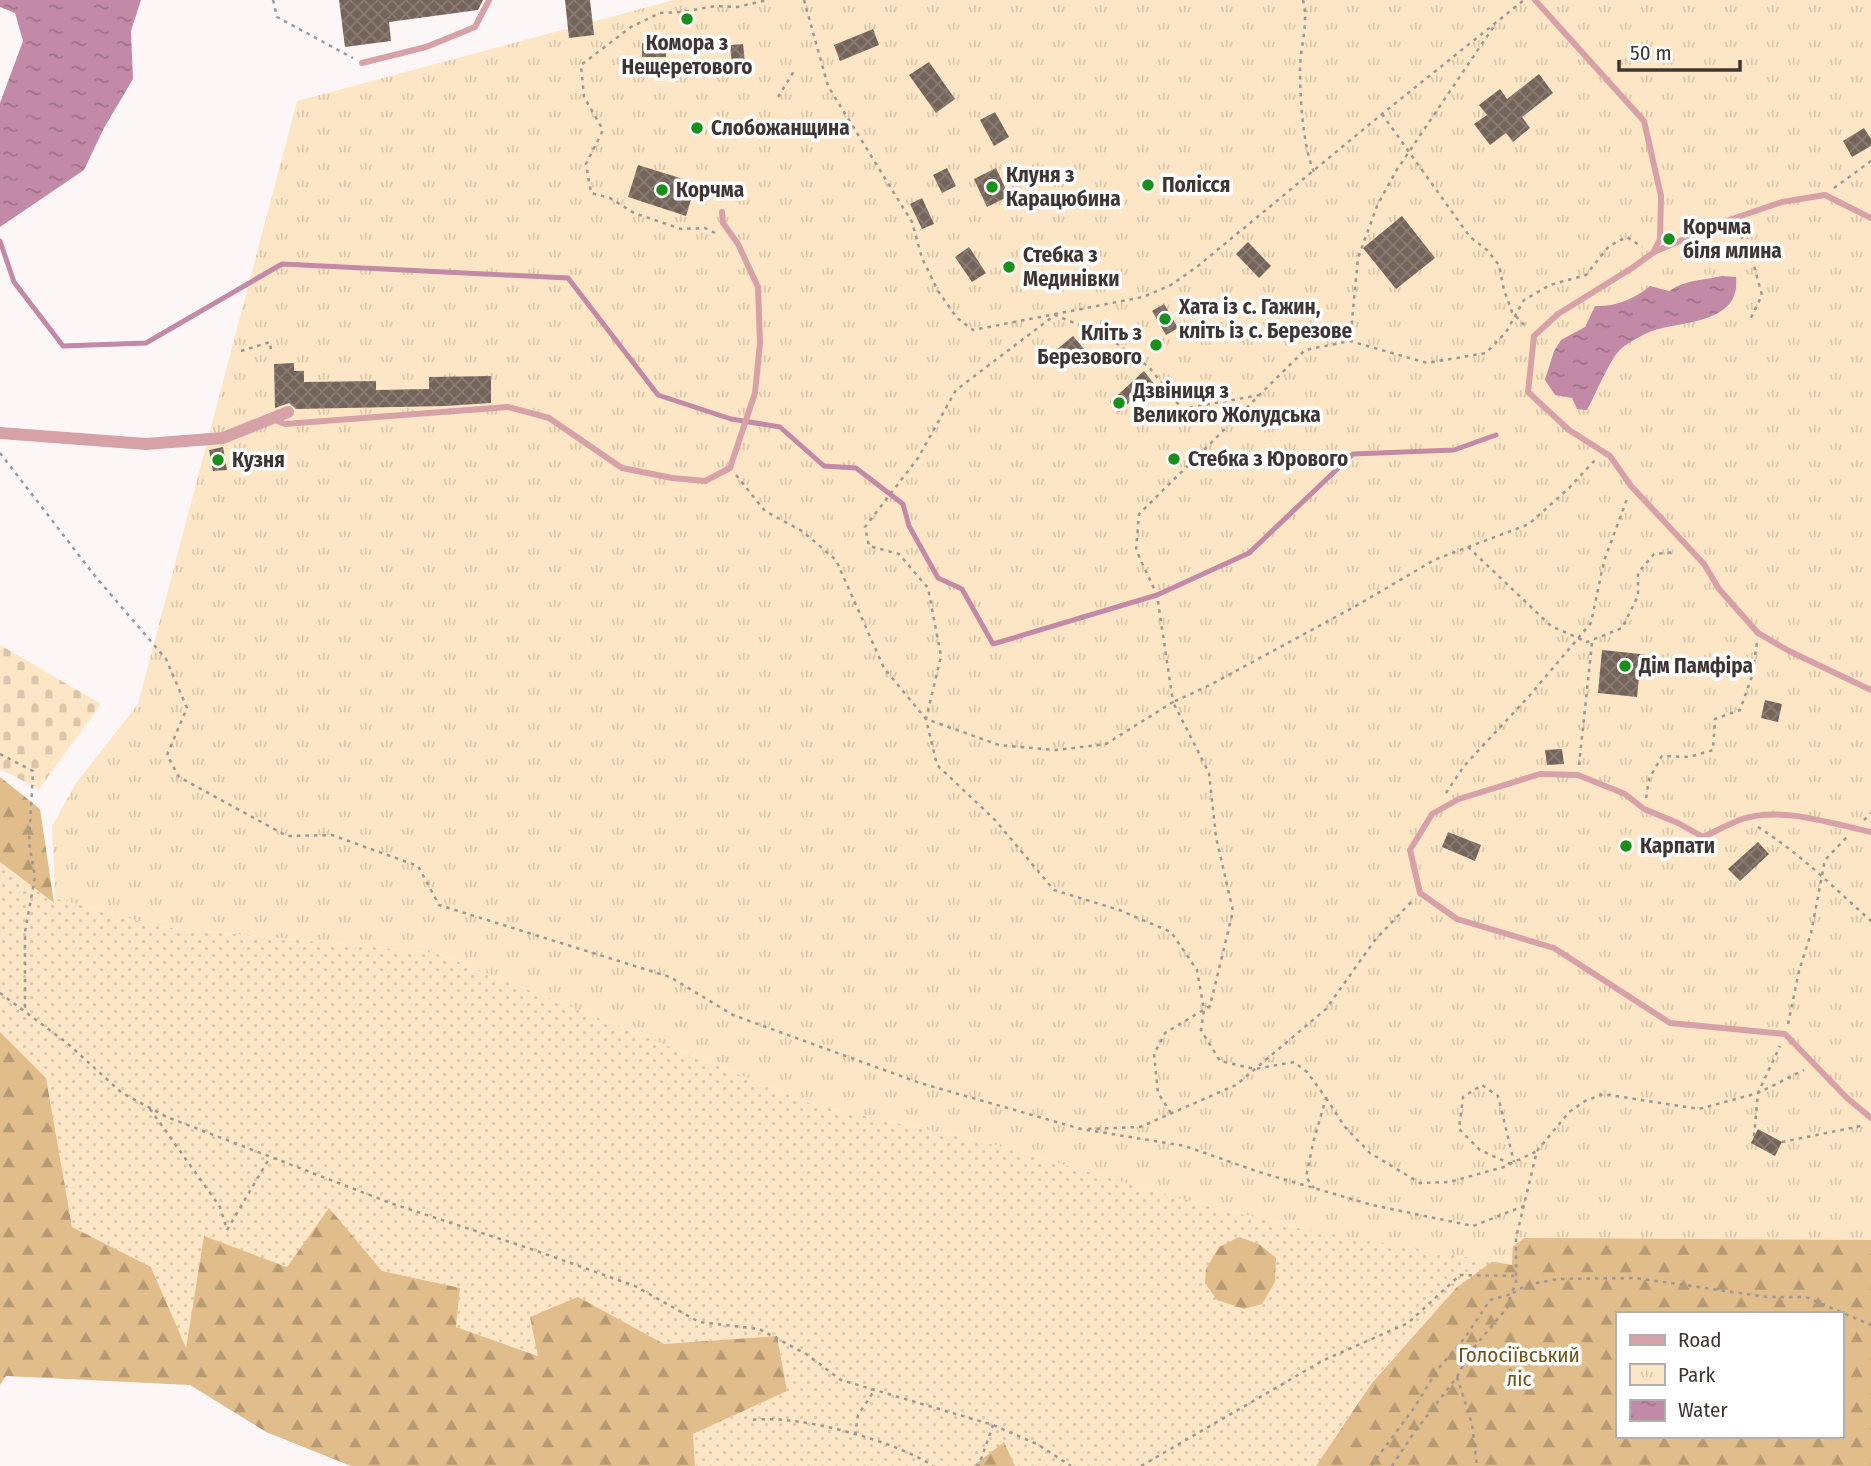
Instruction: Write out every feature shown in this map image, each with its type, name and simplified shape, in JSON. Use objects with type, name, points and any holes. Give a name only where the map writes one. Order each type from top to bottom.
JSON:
[{"type":"street","points":[[0,433],[146,444],[223,438],[288,412]]},
{"type":"lane","points":[[362,63],[426,47],[475,27],[489,0]]},
{"type":"lane","points":[[1535,0],[1644,121],[1661,196],[1660,239],[1651,254]]},
{"type":"lane","points":[[1871,218],[1825,195],[1782,202],[1732,219],[1651,254],[1559,314],[1534,336],[1528,392],[1569,430],[1610,456],[1631,486],[1704,564],[1719,589],[1758,633],[1789,651],[1871,690]]},
{"type":"lane","points":[[270,418],[285,424],[508,407],[549,418],[622,468],[672,478],[705,481],[730,468],[755,393],[761,343],[758,287],[738,244],[723,223],[722,212]]},
{"type":"lane","points":[[1871,832],[1775,815],[1744,818],[1703,837],[1644,809],[1625,793],[1578,775],[1540,774],[1459,799],[1432,814],[1410,850],[1420,893],[1457,919],[1554,948],[1670,1023],[1785,1034],[1847,1098],[1871,1118]]},
{"type":"path","points":[[273,0],[277,17],[362,63]]},
{"type":"path","points":[[716,233],[705,228],[681,229],[634,213],[610,198],[591,193],[586,164],[603,131],[584,97],[581,65],[631,27],[660,13],[716,6],[737,7],[768,0]]},
{"type":"path","points":[[804,0],[828,86],[912,222],[929,274],[957,318],[973,330],[1143,298],[1171,285],[1198,266],[1524,0]]},
{"type":"path","points":[[1303,0],[1306,9],[1300,70],[1307,158],[1314,172]]},
{"type":"path","points":[[1350,341],[1358,258],[1377,206],[1409,152],[1497,22]]},
{"type":"path","points":[[778,97],[794,71]]},
{"type":"path","points":[[1382,114],[1470,237],[1487,250],[1499,265],[1504,290],[1515,315],[1534,336]]},
{"type":"path","points":[[1825,195],[1871,161]]},
{"type":"path","points":[[1732,219],[1752,259],[1762,295],[1750,320]]},
{"type":"path","points":[[1171,1113],[1158,1093],[1154,1054],[1165,1033],[1210,1006],[1233,911],[1216,837],[1209,773],[1173,702],[1157,595],[1136,550],[1139,514],[1305,350],[1350,341],[1427,363],[1486,353],[1506,332],[1524,300],[1550,285],[1586,275],[1609,246],[1627,237],[1641,244],[1651,254]]},
{"type":"path","points":[[1055,315],[1108,337],[1149,367],[1182,409],[1260,395]]},
{"type":"path","points":[[926,719],[941,656],[928,588],[899,554],[869,546],[865,527],[918,458],[956,390],[1055,315]]},
{"type":"path","points":[[241,351],[270,342],[271,350]]},
{"type":"path","points":[[926,719],[999,745],[1056,750],[1106,744],[1173,702],[1210,685],[1356,606],[1434,559],[1529,524],[1569,488],[1603,451]]},
{"type":"path","points":[[0,453],[95,576],[166,659],[187,708],[167,755],[178,777],[287,836],[332,835],[418,866],[439,905],[670,977],[733,1015],[920,1083],[1081,1129],[1185,1146],[1371,1205],[1474,1227],[1524,1206]]},
{"type":"path","points":[[730,468],[765,511],[803,531],[836,560],[884,668],[926,719],[937,765],[995,820],[1054,890],[1119,910],[1171,932],[1197,970],[1203,1010],[1201,1030],[1220,1061],[1255,1069],[1294,1062],[1307,1072],[1345,1127],[1370,1153],[1420,1183],[1449,1182],[1513,1163],[1537,1151],[1569,1112],[1603,1094],[1699,1109],[1758,1093],[1817,1065]]},
{"type":"path","points":[[1432,814],[1464,766],[1591,623],[1604,561],[1631,486]]},
{"type":"path","points":[[1468,547],[1551,626],[1587,642],[1622,628],[1638,596],[1638,573],[1654,554],[1681,551]]},
{"type":"path","points":[[1644,809],[1649,779],[1662,757],[1689,757],[1713,750],[1716,719],[1740,710],[1752,676],[1758,633]]},
{"type":"path","points":[[1578,775],[1592,641]]},
{"type":"path","points":[[0,754],[33,771],[29,843],[35,877],[25,932],[25,1011]]},
{"type":"path","points":[[1754,1136],[1758,1093],[1785,1034],[1799,971],[1811,933],[1825,860],[1871,813]]},
{"type":"path","points":[[1744,818],[1822,874],[1871,921]]},
{"type":"path","points":[[1081,1129],[1139,1127],[1236,1085],[1326,1009],[1375,940],[1420,893]]},
{"type":"path","points":[[0,993],[67,1043],[122,1093],[167,1117],[393,1204],[635,1286],[699,1322],[759,1329],[806,1354],[841,1380],[993,1425],[1037,1444],[1071,1466]]},
{"type":"path","points":[[1482,1085],[1498,1096],[1513,1163],[1479,1150],[1459,1129],[1463,1097],[1482,1085]]},
{"type":"path","points":[[1314,1188],[1306,1177],[1326,1098]]},
{"type":"path","points":[[149,1108],[220,1208],[227,1230],[270,1157]]},
{"type":"path","points":[[1782,1142],[1871,1124]]},
{"type":"path","points":[[1392,1466],[1457,1377],[1470,1352],[1507,1308],[1516,1283],[1516,1238],[1537,1151]]},
{"type":"path","points":[[1145,1465],[1324,1360],[1408,1323],[1460,1275],[1516,1276]]},
{"type":"path","points":[[1371,1466],[1490,1300],[1511,1294],[1527,1285],[1557,1279],[1636,1278],[1767,1297],[1806,1297],[1841,1312]]},
{"type":"path","points":[[1843,1313],[1871,1325]]},
{"type":"path","points":[[1457,1377],[1472,1424],[1477,1466]]},
{"type":"path","points":[[855,1435],[858,1415],[875,1390]]},
{"type":"path","points":[[753,1420],[772,1418],[855,1435],[916,1455],[933,1466]]},
{"type":"path","points":[[979,1466],[993,1425]]},
{"type":"green space","points":[[674,0],[1871,0],[1871,1240],[1513,1238],[1512,1265],[1302,1229],[1175,1197],[988,1143],[815,1105],[437,953],[161,927],[55,898],[52,826],[76,783],[138,704],[297,101]]},
{"type":"green space","points":[[0,645],[101,704],[39,789],[0,769]]},
{"type":"green space","points":[[0,777],[40,809],[54,903],[0,862]]},
{"type":"green space","points":[[0,862],[53,903],[55,898],[161,927],[437,953],[815,1105],[988,1143],[1175,1197],[1302,1229],[1862,1111],[1456,1288],[1371,1383],[1316,1466],[1015,1466],[1004,1442],[973,1466],[695,1466],[693,1434],[787,1391],[777,1336],[664,1344],[578,1298],[539,1356],[456,1327],[460,1288],[382,1271],[329,1209],[287,1267],[204,1237],[186,1349],[151,1267],[72,1227],[46,1078],[0,1032]]},
{"type":"green space","points":[[0,1032],[46,1078],[72,1227],[151,1267],[186,1348],[204,1236],[287,1267],[329,1208],[382,1271],[460,1288],[456,1327],[538,1356],[530,1317],[578,1297],[664,1344],[777,1336],[787,1391],[693,1434],[695,1466],[351,1466],[266,1432],[190,1385],[6,1376],[0,1385]]},
{"type":"green space","name":"Голосіївський ліс","points":[[1871,1192],[1871,1466],[1316,1466],[1371,1384],[1456,1288],[1544,1224]]},
{"type":"green space","points":[[1239,1237],[1259,1244],[1276,1258],[1275,1282],[1262,1304],[1244,1309],[1217,1300],[1205,1283],[1206,1269],[1219,1247]]},
{"type":"green space","points":[[1004,1442],[1015,1466],[973,1466]]},
{"type":"water","points":[[0,0],[141,0],[131,31],[133,79],[104,128],[84,170],[0,227],[0,103],[23,41],[15,13],[0,7]]},
{"type":"water","points":[[1722,276],[1736,277],[1735,292],[1730,303],[1709,317],[1652,331],[1625,346],[1613,359],[1587,410],[1577,409],[1572,398],[1555,395],[1545,380],[1554,351],[1561,340],[1585,327],[1595,306],[1624,301],[1650,286],[1669,291],[1689,282]]},
{"type":"building","points":[[339,0],[483,0],[478,10],[389,22],[391,41],[345,47]]},
{"type":"building","points":[[565,0],[590,0],[594,35],[569,38]]},
{"type":"building","points":[[873,29],[879,45],[840,61],[834,45]]},
{"type":"building","points":[[642,43],[666,44],[666,57],[642,57]]},
{"type":"building","points":[[743,44],[745,63],[732,64],[730,45]]},
{"type":"building","points":[[929,62],[955,99],[936,113],[909,75]]},
{"type":"building","points":[[1539,74],[1553,93],[1522,117],[1530,128],[1513,142],[1506,133],[1490,145],[1474,124],[1487,115],[1479,105],[1500,89],[1507,99]]},
{"type":"building","points":[[995,112],[1009,137],[994,146],[980,120]]},
{"type":"building","points":[[1864,128],[1871,139],[1871,146],[1852,157],[1843,141]]},
{"type":"building","name":"Корчма","points":[[638,165],[696,183],[686,216],[628,197]]},
{"type":"building","points":[[947,168],[956,186],[942,193],[933,175]]},
{"type":"building","name":"Клуня з Карацюбина","points":[[996,168],[1009,196],[987,207],[974,179]]},
{"type":"building","points":[[922,198],[934,224],[922,229],[910,204]]},
{"type":"building","points":[[1402,216],[1435,258],[1396,289],[1363,248]]},
{"type":"building","points":[[1248,242],[1271,266],[1259,278],[1236,254]]},
{"type":"building","points":[[969,247],[986,273],[972,282],[955,257]]},
{"type":"building","name":"Хата із с. Гажин, кліть із с. Березове","points":[[1164,304],[1178,328],[1166,335],[1152,311]]},
{"type":"building","points":[[1073,336],[1084,349],[1060,369],[1049,356]]},
{"type":"building","points":[[294,363],[294,371],[304,371],[304,382],[376,381],[376,390],[429,389],[429,377],[491,376],[491,403],[296,409],[289,403],[275,408],[274,364]]},
{"type":"building","points":[[1144,371],[1158,389],[1148,397],[1143,390],[1119,412],[1110,402]]},
{"type":"building","name":"Кузня","points":[[223,447],[227,470],[213,471],[209,450]]},
{"type":"building","name":"Дім Памфіра","points":[[1602,650],[1650,655],[1648,678],[1639,677],[1637,697],[1598,693]]},
{"type":"building","points":[[1765,700],[1782,704],[1778,722],[1761,718]]},
{"type":"building","points":[[1562,749],[1564,764],[1547,765],[1545,750]]},
{"type":"building","points":[[1448,832],[1481,845],[1475,861],[1442,847]]},
{"type":"building","points":[[1758,842],[1769,854],[1740,881],[1728,869]]},
{"type":"building","points":[[1758,1129],[1782,1142],[1775,1156],[1751,1143]]},
{"type":"waterway","points":[[0,241],[14,282],[63,346],[146,343],[282,264],[568,278],[658,395],[731,419],[780,427],[824,466],[856,468],[903,504],[909,526],[938,578],[962,589],[993,644],[1157,595],[1249,553],[1353,454],[1454,450],[1496,435]]},
{"type":"place","name":"Комора з Нещеретового","points":[[687,19]]},
{"type":"place","name":"Слобожанщина","points":[[697,128]]},
{"type":"place","name":"Полісся","points":[[1148,185]]},
{"type":"place","name":"Клуня з Карацюбина","points":[[992,187]]},
{"type":"place","name":"Корчма","points":[[662,190]]},
{"type":"place","name":"Корчма біля млина","points":[[1669,239]]},
{"type":"place","name":"Стебка з Мединівки","points":[[1009,267]]},
{"type":"place","name":"Хата із с. Гажин, кліть із с. Березове","points":[[1165,319]]},
{"type":"place","name":"Кліть з Березового","points":[[1156,345]]},
{"type":"place","name":"Дзвіниця з Великого Жолудська","points":[[1119,403]]},
{"type":"place","name":"Стебка з Юрового","points":[[1174,459]]},
{"type":"place","name":"Кузня","points":[[218,460]]},
{"type":"place","name":"Дім Памфіра","points":[[1625,666]]},
{"type":"place","name":"Карпати","points":[[1626,846]]}]
